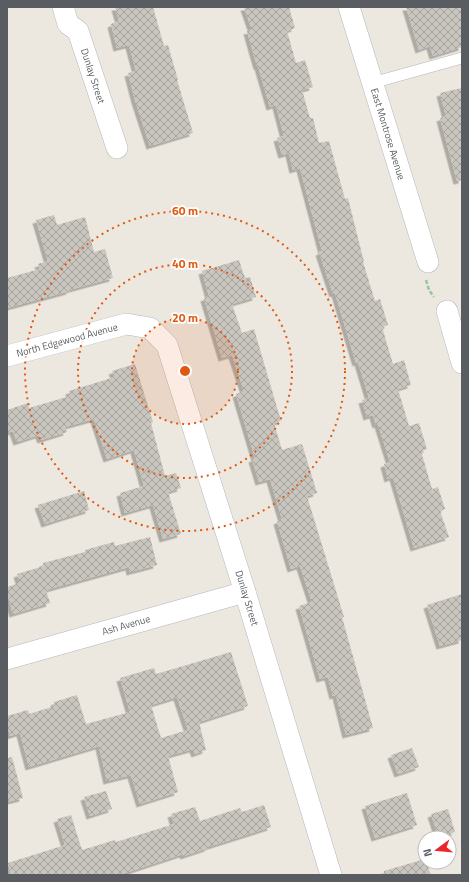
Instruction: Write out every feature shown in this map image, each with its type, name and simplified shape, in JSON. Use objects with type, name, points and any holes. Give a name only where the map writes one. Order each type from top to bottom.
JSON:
[{"type":"street","name":"Dunlay Street","points":[[63,7],[68,24],[78,31],[117,148]]},
{"type":"street","name":"East Montrose Avenue","points":[[348,7],[428,262]]},
{"type":"street","points":[[447,311],[462,363]]},
{"type":"street","name":"North Edgewood Avenue","points":[[7,356],[126,324],[150,328]]},
{"type":"street","name":"Dunlay Street","points":[[150,328],[167,345],[245,592],[329,874]]},
{"type":"street","name":"Ash Avenue","points":[[7,659],[245,592]]},
{"type":"lane","points":[[372,83],[462,58]]},
{"type":"path","points":[[428,262],[423,270],[429,290],[447,311]]},
{"type":"building","points":[[115,7],[153,7],[164,46],[168,45],[193,133],[150,146],[128,73],[136,71],[129,45],[117,48],[111,24],[119,21]]},
{"type":"building","points":[[244,7],[289,7],[295,28],[287,31],[296,63],[305,60],[313,87],[302,90],[310,118],[313,118],[319,143],[329,141],[345,199],[348,198],[363,262],[375,301],[380,299],[388,325],[382,327],[393,364],[404,360],[411,385],[398,389],[409,426],[419,423],[427,449],[421,451],[432,489],[438,487],[445,509],[440,511],[449,537],[414,548],[393,477],[388,479],[384,464],[390,462],[378,424],[376,425],[373,415],[367,417],[362,400],[369,398],[358,362],[356,363],[335,293],[333,294],[319,252],[322,251],[300,168],[293,170],[289,153],[282,155],[277,138],[284,136],[276,105],[270,107],[257,66],[247,31],[252,30]]},
{"type":"building","points":[[406,7],[462,7],[462,47],[433,56],[430,46],[419,50]]},
{"type":"building","points":[[462,88],[462,180],[457,181],[440,118],[446,116],[440,93]]},
{"type":"building","points":[[54,215],[57,225],[85,217],[94,252],[105,249],[113,278],[7,308],[7,278],[40,269],[38,264],[48,261],[36,220]]},
{"type":"building","points":[[239,260],[245,278],[250,277],[256,297],[232,304],[242,333],[254,329],[281,421],[274,423],[282,450],[302,444],[317,493],[307,496],[344,617],[342,617],[373,728],[346,735],[336,695],[333,696],[328,677],[320,679],[299,606],[312,602],[300,566],[291,569],[277,521],[282,519],[270,479],[259,482],[252,459],[255,458],[236,394],[244,391],[232,355],[222,358],[204,298],[209,296],[202,271]]},
{"type":"building","points":[[135,364],[153,422],[151,423],[165,476],[176,473],[181,488],[168,492],[181,534],[163,539],[153,505],[125,513],[120,493],[144,486],[134,450],[107,459],[94,419],[65,427],[67,432],[41,440],[39,435],[17,442],[13,431],[7,433],[7,410],[28,403],[29,408],[70,396],[69,391],[115,377],[112,371]]},
{"type":"building","points":[[84,491],[89,510],[45,524],[38,505]]},
{"type":"building","points":[[150,537],[157,565],[130,572],[129,567],[46,590],[50,603],[13,614],[7,593],[7,587],[20,583],[17,574],[44,566],[43,563],[85,552],[85,550],[114,542],[115,546]]},
{"type":"building","points":[[462,594],[462,640],[440,646],[427,605]]},
{"type":"building","points":[[231,652],[248,706],[199,722],[206,750],[195,754],[193,749],[168,756],[178,792],[140,804],[131,775],[107,781],[99,746],[29,767],[20,733],[10,736],[7,716],[28,710],[29,714],[55,706],[54,702],[77,695],[86,724],[130,712],[120,678],[154,668],[156,674]],"holes":[[[177,697],[188,730],[161,738],[151,705]]]},
{"type":"building","points":[[412,748],[419,767],[398,774],[391,755]]},
{"type":"building","points":[[12,757],[23,798],[7,802],[7,758]]},
{"type":"building","points":[[106,791],[112,809],[90,816],[84,797]]},
{"type":"building","points":[[407,793],[417,825],[375,838],[365,806]]},
{"type":"building","points":[[264,805],[271,827],[184,856],[183,854],[119,875],[11,875],[8,863],[65,845],[57,819],[71,815],[82,850],[115,840],[116,842],[174,824],[171,814],[195,807],[200,821],[240,808],[242,812]]},
{"type":"building","points":[[448,809],[454,830],[436,830],[431,814]]},
{"type":"building","points":[[417,861],[417,870],[429,870],[431,875],[384,875],[384,871]]}]
